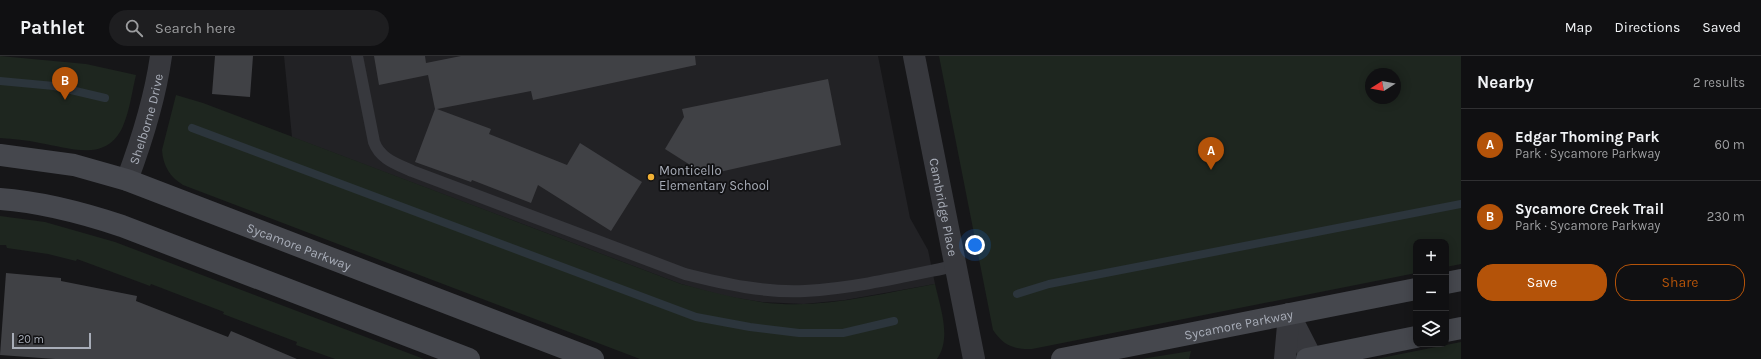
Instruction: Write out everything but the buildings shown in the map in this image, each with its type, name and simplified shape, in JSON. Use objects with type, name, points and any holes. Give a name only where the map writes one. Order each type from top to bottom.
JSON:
[{"type":"main road","name":"Sycamore Parkway","points":[[0,155],[74,165],[127,180],[571,355],[593,359]]},
{"type":"main road","points":[[0,200],[58,208],[86,214],[122,226],[469,359]]},
{"type":"main road","points":[[1449,282],[1461,280]]},
{"type":"main road","name":"Sycamore Parkway","points":[[1062,359],[1413,290]]},
{"type":"main road","points":[[1449,330],[1461,328]]},
{"type":"main road","points":[[1310,359],[1413,338]]},
{"type":"street","name":"Shelborne Drive","points":[[127,180],[138,150],[157,85],[161,56]]},
{"type":"street","name":"Cambridge Place","points":[[914,56],[974,359]]},
{"type":"street","points":[[1289,314],[1310,359]]},
{"type":"street","points":[[1285,359],[1289,314]]},
{"type":"lane","points":[[358,56],[374,142],[377,150],[382,156],[412,171],[686,274],[727,284],[764,290],[804,291],[846,287],[955,266]]},
{"type":"shaded area","points":[[0,56],[86,64],[136,75],[125,120],[116,138],[108,145],[98,149],[75,150],[25,140],[0,138]]},
{"type":"shaded area","name":"Monticello Elementary School","points":[[284,56],[878,56],[910,218],[928,250],[935,284],[845,300],[804,304],[762,302],[723,296],[681,284],[292,137]]},
{"type":"shaded area","points":[[939,56],[1461,56],[1461,264],[1449,266],[1449,239],[1413,239],[1413,274],[1032,349],[1020,349],[1010,346],[993,330]]},
{"type":"shaded area","points":[[176,95],[203,103],[681,284],[711,292],[761,302],[805,304],[849,300],[935,284],[944,322],[944,342],[937,359],[640,359],[183,185],[171,175],[168,170],[164,161],[162,150]]},
{"type":"shaded area","points":[[0,216],[45,222],[115,242],[424,359],[335,359],[296,345],[297,342],[223,314],[224,312],[151,284],[150,286],[77,259],[76,261],[48,254],[7,248],[6,245],[0,245]]},
{"type":"shaded area","points":[[1461,342],[1461,359],[1376,359],[1436,347],[1449,347],[1449,344]]},
{"type":"shaded area","points":[[1191,351],[1189,359],[1141,359]]},
{"type":"waterway","points":[[0,81],[54,86],[105,98]]},
{"type":"waterway","points":[[192,128],[696,317],[750,327],[799,333],[843,333],[894,321]]},
{"type":"waterway","points":[[1017,294],[1049,284],[1461,204]]},
{"type":"place","name":"Sycamore Creek Trail","points":[[65,100]]},
{"type":"place","name":"Edgar Thoming Park","points":[[1211,170]]},
{"type":"place","name":"Monticello Elementary School","points":[[651,177]]}]
